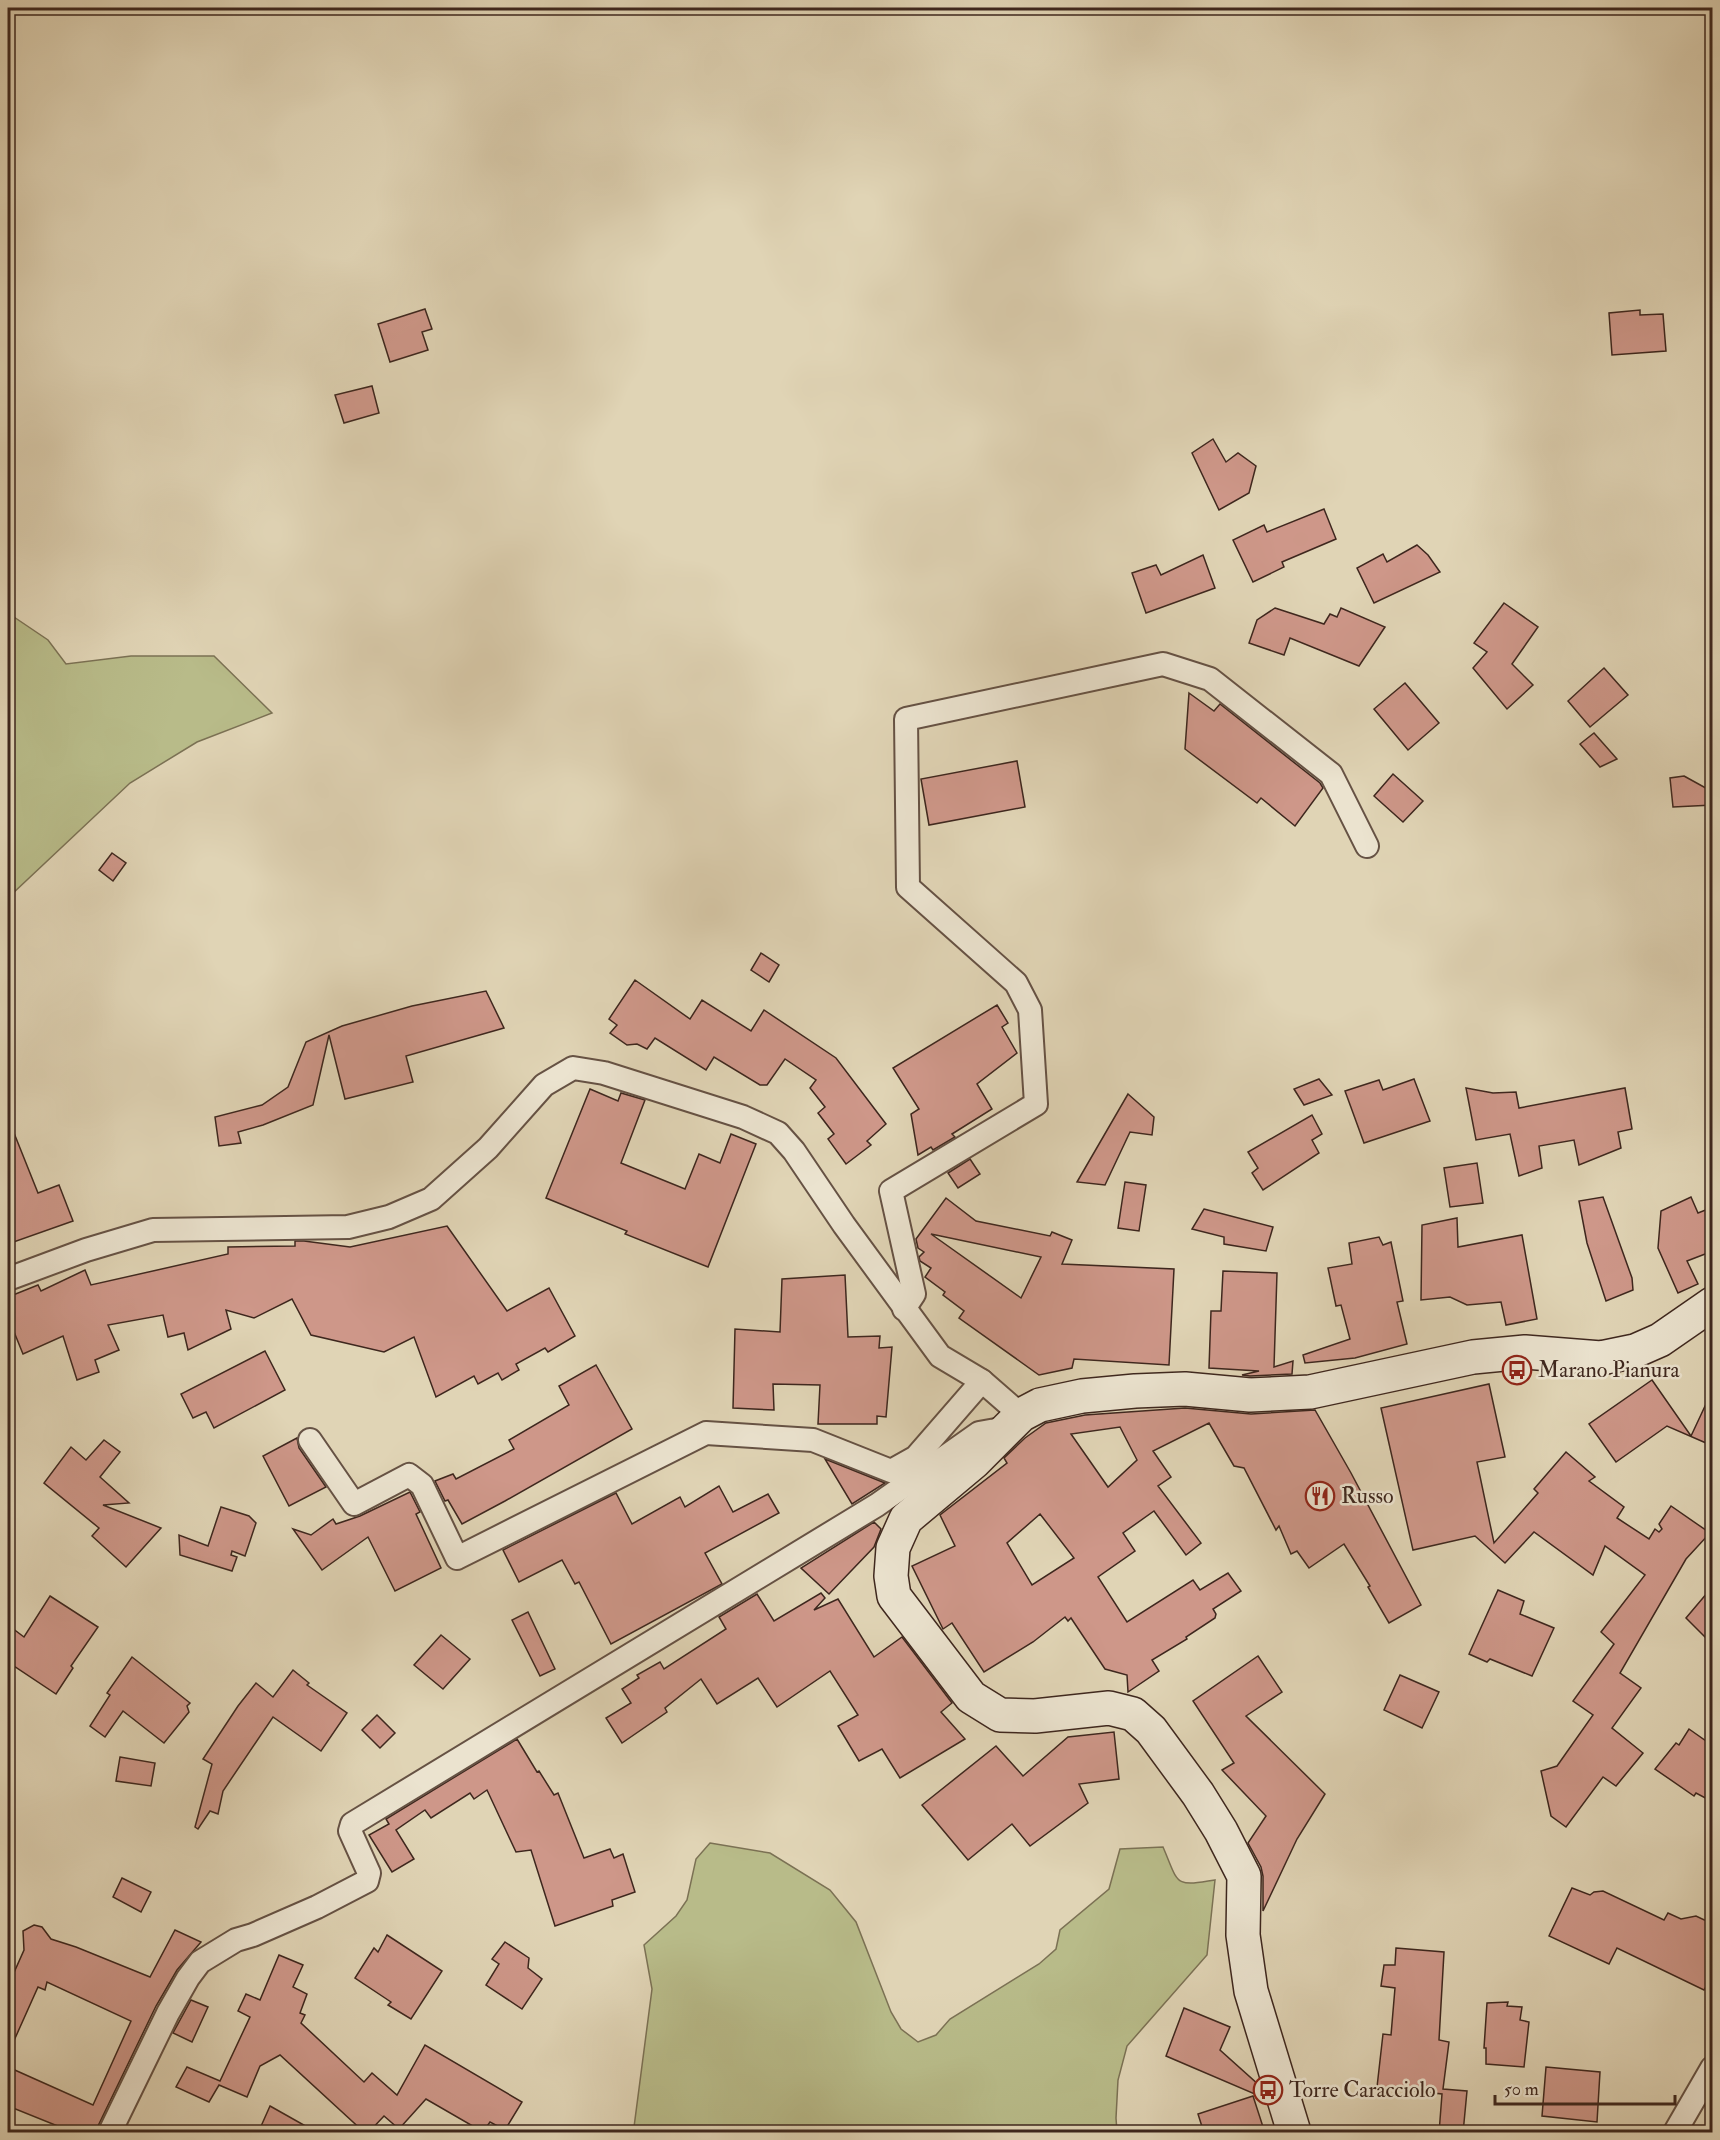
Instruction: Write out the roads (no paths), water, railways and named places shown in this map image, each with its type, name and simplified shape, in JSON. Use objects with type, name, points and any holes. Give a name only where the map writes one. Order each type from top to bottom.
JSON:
[{"type":"street","points":[[904,1309],[914,1294],[891,1191],[1036,1104],[1030,1010],[1016,983],[908,887],[906,719],[1163,664],[1210,679],[1331,774],[1367,846]]},
{"type":"street","points":[[8,1279],[86,1250],[153,1230],[348,1227],[389,1217],[430,1199],[488,1148],[544,1084],[573,1068],[604,1073],[732,1113],[777,1133],[794,1151],[904,1309],[940,1356],[982,1381],[1014,1422]]},
{"type":"street","points":[[1294,2133],[1251,1991],[1243,1935],[1244,1876],[1204,1803],[1151,1730],[1132,1714],[1109,1708],[1035,1716],[1000,1715],[971,1697],[894,1596],[891,1576],[893,1548],[906,1519],[974,1462],[1014,1422],[1040,1405],[1071,1398],[1135,1391],[1185,1389],[1250,1395],[1310,1392],[1473,1357],[1525,1352],[1601,1358],[1635,1351],[1660,1340],[1713,1304]]},
{"type":"street","points":[[310,1440],[354,1504],[409,1475],[422,1485],[458,1558],[706,1433],[813,1440],[891,1471],[916,1457],[982,1381]]},
{"type":"street","points":[[110,2133],[168,2013],[188,1977],[200,1962],[236,1940],[317,1907],[367,1881],[369,1873],[350,1832],[352,1824],[877,1505],[979,1433],[1014,1422]]},
{"type":"street","points":[[1675,2133],[1713,2068]]},
{"type":"place","name":"Marano Pianura","points":[[1517,1370]]},
{"type":"place","name":"Russo","points":[[1320,1496]]},
{"type":"place","name":"Torre Caracciolo","points":[[1268,2090]]}]
